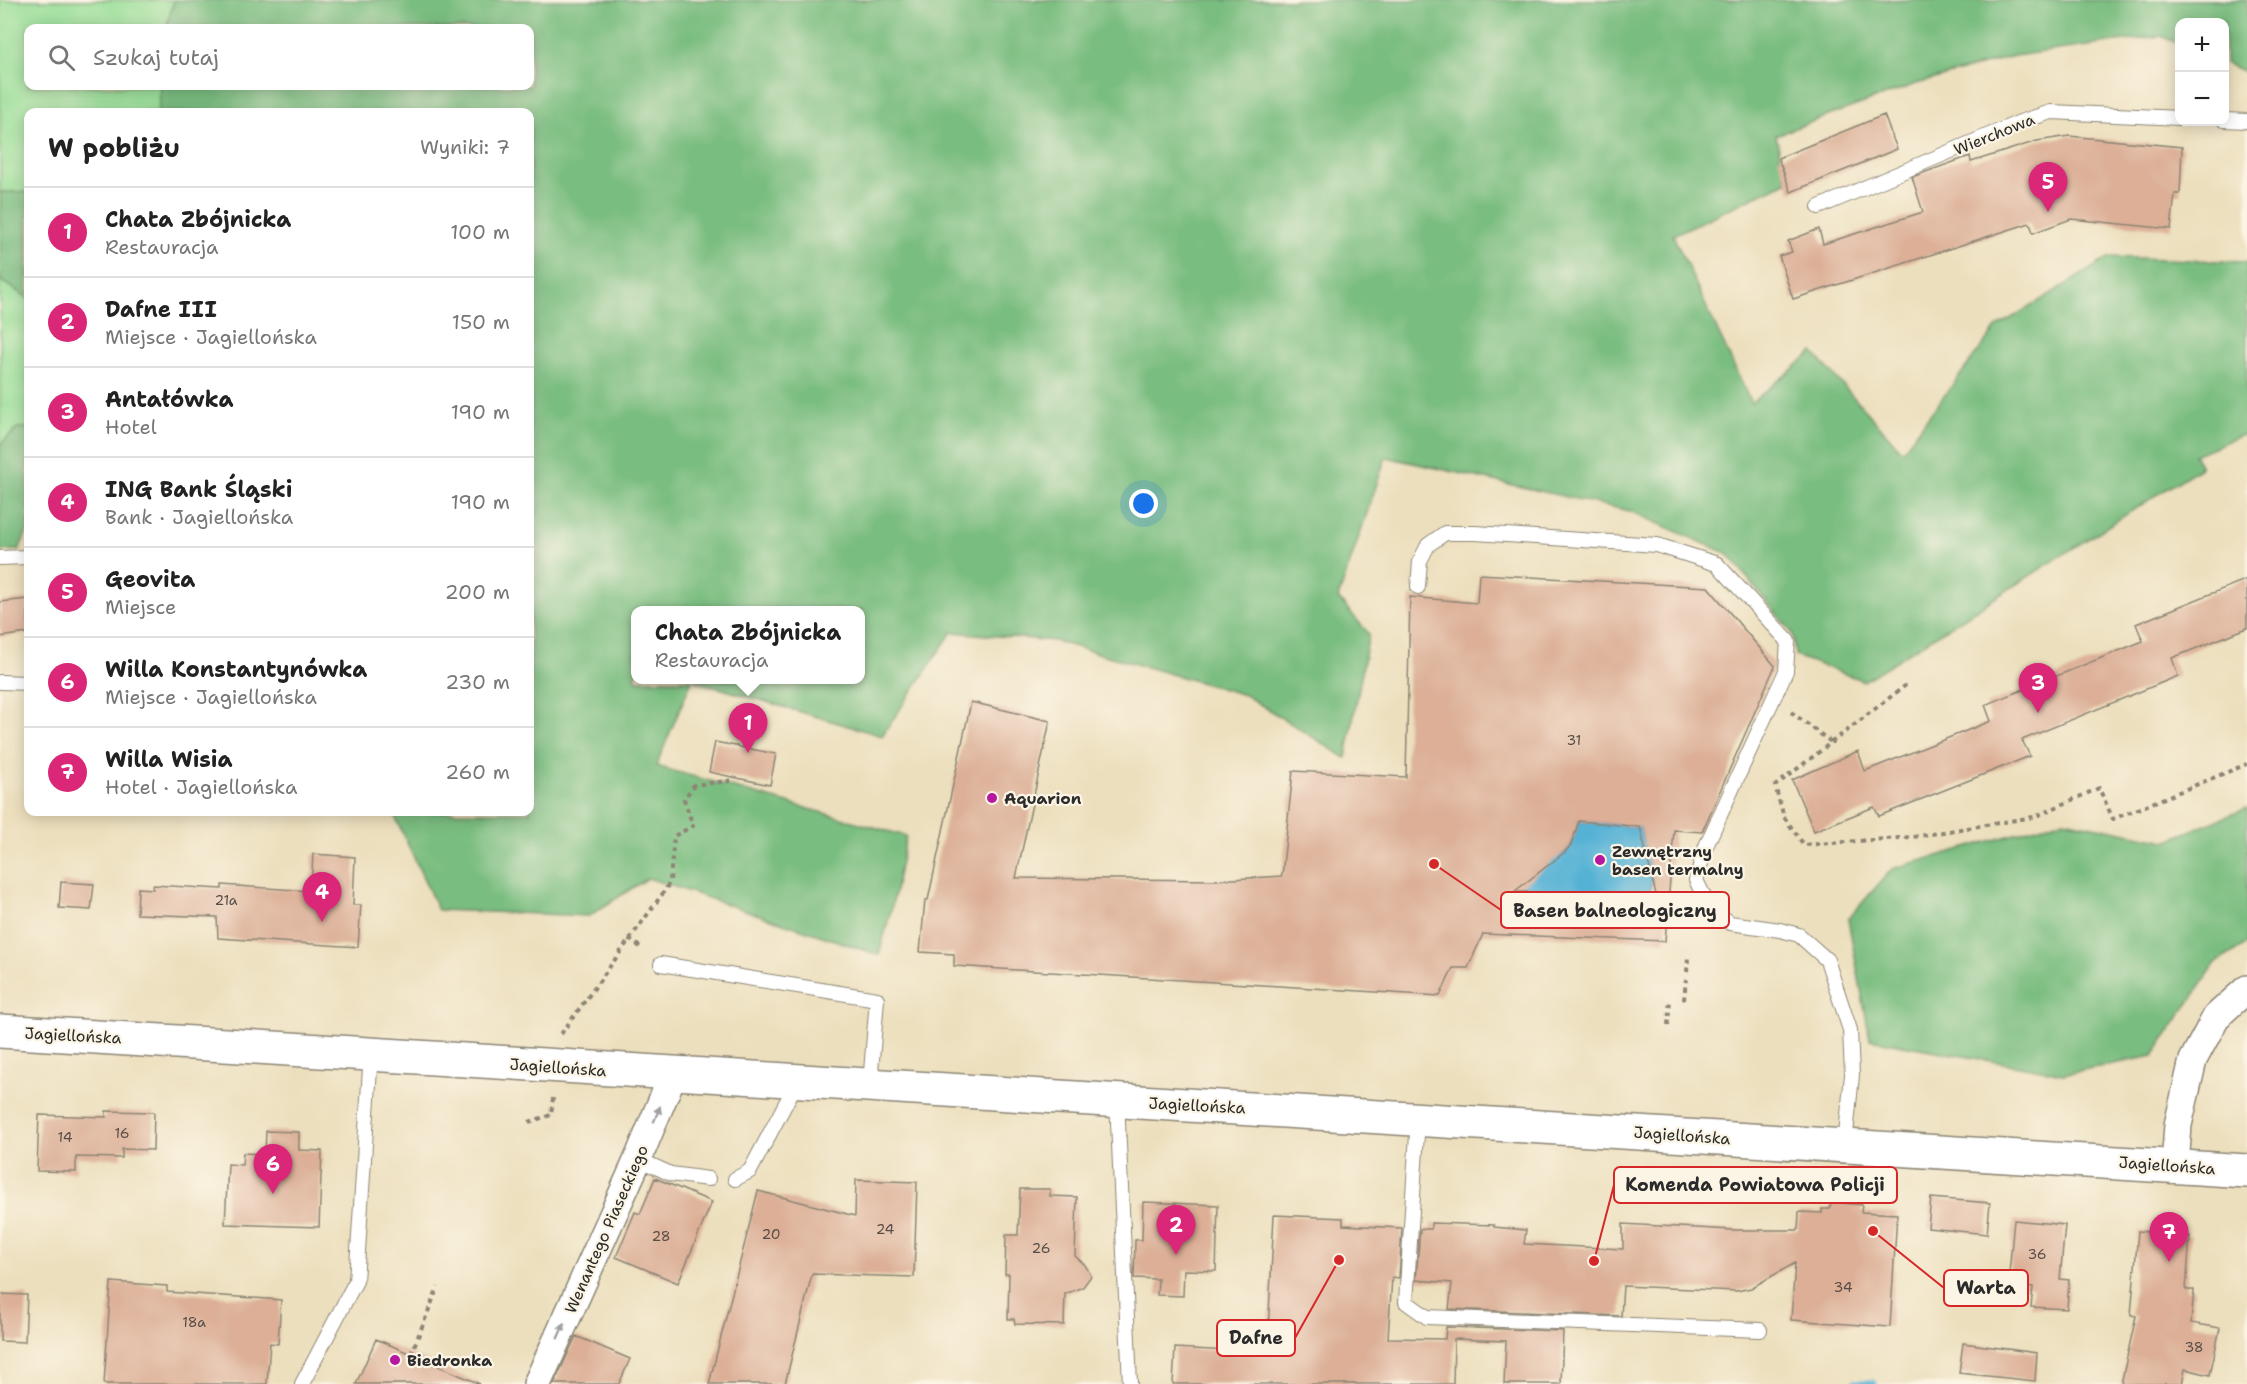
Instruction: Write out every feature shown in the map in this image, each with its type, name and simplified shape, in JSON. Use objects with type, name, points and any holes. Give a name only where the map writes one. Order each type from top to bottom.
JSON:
[{"type":"street","points":[[2175,1166],[2178,1125],[2193,1060],[2216,1017],[2247,989]]},
{"type":"street","name":"Jagiellońska","points":[[0,1031],[1845,1144],[2247,1171]]},
{"type":"street","name":"Wenantego Piaseckiego","points":[[537,1384],[638,1159],[673,1074]]},
{"type":"lane","name":"Wierchowa","points":[[1819,207],[2020,122],[2051,112],[2175,118]]},
{"type":"lane","points":[[2229,120],[2247,121]]},
{"type":"lane","points":[[1418,587],[1420,561],[1428,545],[1445,533],[1657,545],[1717,564],[1788,641],[1786,671],[1706,846],[1696,880],[1704,897],[1715,911],[1730,923],[1799,935],[1827,960],[1850,1030],[1852,1075],[1845,1144]]},
{"type":"lane","points":[[0,558],[24,557]]},
{"type":"lane","points":[[0,682],[24,683]]},
{"type":"lane","points":[[661,964],[877,999],[870,1084]]},
{"type":"lane","points":[[302,1384],[356,1281],[371,1053]]},
{"type":"lane","points":[[735,1179],[750,1171],[798,1080]]},
{"type":"lane","points":[[1117,1100],[1130,1384]]},
{"type":"lane","points":[[1418,1119],[1406,1302],[1427,1317],[1760,1330]]},
{"type":"lane","points":[[638,1159],[671,1174],[708,1179]]},
{"type":"path","points":[[1906,685],[1775,786],[1784,817],[1804,844],[1913,837],[2034,817],[2099,788],[2113,819],[2247,764]]},
{"type":"path","points":[[1773,703],[1790,712],[1831,742]]},
{"type":"path","points":[[559,1037],[666,889],[670,880],[674,836],[693,826],[684,799],[694,785],[729,781],[734,777]]},
{"type":"path","points":[[1687,972],[1688,958]]},
{"type":"path","points":[[1684,1000],[1686,980]]},
{"type":"path","points":[[1668,1025],[1670,999]]},
{"type":"path","points":[[529,1122],[551,1115],[554,1095]]},
{"type":"path","points":[[411,1354],[438,1287]]},
{"type":"green space","points":[[0,0],[174,0],[167,24],[24,24],[24,90],[161,90],[158,108],[24,108],[24,192],[0,192]]},
{"type":"green space","points":[[174,0],[2247,0],[2247,73],[2229,65],[2229,18],[2175,18],[2175,42],[2161,36],[2014,56],[1913,85],[1776,135],[1786,182],[1673,235],[1751,403],[1813,352],[1902,451],[1997,327],[2110,257],[2247,262],[2247,433],[2194,455],[2201,467],[1864,681],[1795,656],[1793,634],[1728,554],[1630,511],[1386,457],[1338,598],[1369,634],[1346,758],[1245,695],[1055,641],[952,632],[882,736],[706,684],[865,684],[865,606],[631,606],[631,684],[690,684],[656,766],[906,836],[892,906],[879,955],[648,878],[589,916],[438,910],[395,816],[534,816],[534,108],[158,108],[161,90],[534,90],[534,24],[167,24]]},
{"type":"green space","points":[[0,192],[24,192],[24,295],[0,280]]},
{"type":"green space","points":[[0,280],[24,295],[24,428],[17,428],[0,445]]},
{"type":"green space","points":[[18,428],[24,428],[24,538],[19,550],[0,551],[0,445]]},
{"type":"green space","points":[[2247,808],[2247,943],[2215,964],[2153,1056],[2063,1074],[1870,1039],[1848,919],[1892,869],[2064,820],[2166,841]]},
{"type":"water","name":"Zewnętrzny basen termalny","points":[[1579,821],[1640,827],[1652,878],[1650,899],[1490,890],[1565,853],[1571,845]]},
{"type":"building","points":[[1884,115],[1897,149],[1791,192],[1778,158]]},
{"type":"building","points":[[2069,136],[2182,147],[2180,194],[2175,194],[2171,229],[2071,219],[2033,233],[2030,223],[1793,299],[1779,256],[1792,252],[1788,241],[1819,229],[1823,244],[1923,212],[1912,177],[1970,156],[1971,162],[2037,141]]},
{"type":"building","points":[[1479,574],[1708,587],[1775,666],[1702,832],[1674,830],[1665,941],[1483,934],[1468,968],[1453,968],[1440,996],[954,966],[954,954],[920,952],[925,900],[928,900],[971,702],[1050,721],[1016,878],[1215,880],[1282,876],[1293,771],[1406,777],[1410,597],[1477,603]],"holes":[[[1579,821],[1640,827],[1657,899],[1515,891],[1565,852],[1571,845]]]},
{"type":"building","points":[[2247,579],[2247,628],[2172,658],[2178,676],[2022,740],[2030,756],[1879,816],[1874,807],[1814,831],[1792,780],[1858,751],[1865,771],[1991,721],[1985,705],[2143,641],[2136,624]]},
{"type":"building","points":[[24,599],[24,634],[0,637],[0,602]]},
{"type":"building","points":[[715,742],[776,754],[770,785],[709,772]]},
{"type":"building","points":[[313,854],[355,857],[353,905],[361,905],[358,947],[218,938],[217,917],[137,914],[138,888],[153,889],[153,885],[222,889],[222,885],[311,891]]},
{"type":"building","points":[[61,882],[94,884],[91,910],[59,908]]},
{"type":"building","points":[[106,1111],[154,1112],[153,1150],[122,1149],[122,1158],[76,1157],[76,1172],[37,1171],[39,1115],[106,1117]]},
{"type":"building","points":[[266,1131],[299,1132],[299,1150],[322,1151],[319,1227],[225,1224],[228,1164],[242,1165],[243,1153],[265,1154]]},
{"type":"building","points":[[655,1178],[712,1202],[678,1283],[616,1257],[635,1212],[640,1214]]},
{"type":"building","points":[[856,1180],[917,1182],[914,1277],[812,1274],[785,1384],[709,1384],[758,1191],[855,1216]]},
{"type":"building","points":[[1020,1189],[1050,1189],[1050,1196],[1077,1197],[1075,1256],[1085,1265],[1091,1276],[1083,1287],[1065,1294],[1064,1325],[1015,1324],[1014,1319],[1008,1319],[1009,1274],[1005,1274],[1006,1235],[1018,1235]]},
{"type":"building","points":[[1931,1198],[1990,1203],[1987,1234],[1928,1228]]},
{"type":"building","points":[[1143,1202],[1218,1205],[1216,1271],[1184,1270],[1183,1296],[1157,1295],[1158,1279],[1134,1278],[1135,1240],[1142,1240]]},
{"type":"building","points":[[1831,1202],[1862,1205],[1861,1212],[1897,1214],[1890,1327],[1791,1320],[1795,1263],[1751,1288],[1737,1291],[1623,1286],[1621,1316],[1449,1309],[1452,1283],[1416,1280],[1420,1229],[1431,1229],[1431,1223],[1494,1225],[1494,1227],[1526,1230],[1524,1244],[1623,1249],[1623,1224],[1733,1230],[1798,1230],[1799,1212],[1822,1213],[1822,1209],[1830,1209]]},
{"type":"building","points":[[1274,1215],[1343,1218],[1343,1225],[1402,1228],[1399,1278],[1392,1277],[1388,1338],[1445,1339],[1446,1327],[1563,1331],[1561,1384],[1504,1384],[1506,1341],[1454,1339],[1453,1384],[1173,1384],[1175,1348],[1267,1353]]},
{"type":"building","points":[[2014,1220],[2065,1225],[2060,1279],[2069,1280],[2067,1309],[2031,1307],[2033,1287],[2008,1284]]},
{"type":"building","points":[[2138,1231],[2190,1236],[2186,1290],[2194,1290],[2191,1323],[2220,1328],[2210,1375],[2185,1369],[2182,1384],[2121,1384],[2136,1316],[2131,1315]]},
{"type":"building","points":[[111,1282],[167,1286],[167,1292],[281,1300],[278,1344],[270,1343],[267,1384],[104,1384]]},
{"type":"building","points":[[0,1294],[27,1295],[25,1342],[0,1341]]},
{"type":"building","points":[[576,1336],[630,1359],[619,1384],[554,1384]]},
{"type":"building","name":"Biedronka","points":[[376,1339],[411,1354],[480,1384],[356,1384]]},
{"type":"building","points":[[1963,1343],[2037,1353],[2035,1381],[1959,1373]]},
{"type":"waterway","points":[[1855,1384],[1873,1384]]},
{"type":"place","name":"Geovita","points":[[2048,212]]},
{"type":"place","name":"Antałówka","points":[[2038,713]]},
{"type":"place","name":"Chata Zbójnicka","points":[[748,753]]},
{"type":"place","name":"Aquarion","points":[[992,798]]},
{"type":"place","name":"Zewnętrzny basen termalny","points":[[1600,860]]},
{"type":"place","name":"Basen balneologiczny","points":[[1434,864]]},
{"type":"place","name":"ING Bank Śląski","points":[[322,922]]},
{"type":"place","name":"Willa Konstantynówka","points":[[273,1194]]},
{"type":"place","name":"Warta","points":[[1873,1231]]},
{"type":"place","name":"Dafne III","points":[[1176,1255]]},
{"type":"place","name":"Dafne","points":[[1339,1260]]},
{"type":"place","name":"Komenda Powiatowa Policji","points":[[1594,1261]]},
{"type":"place","name":"Willa Wisia","points":[[2169,1262]]},
{"type":"place","name":"Biedronka","points":[[395,1360]]}]
